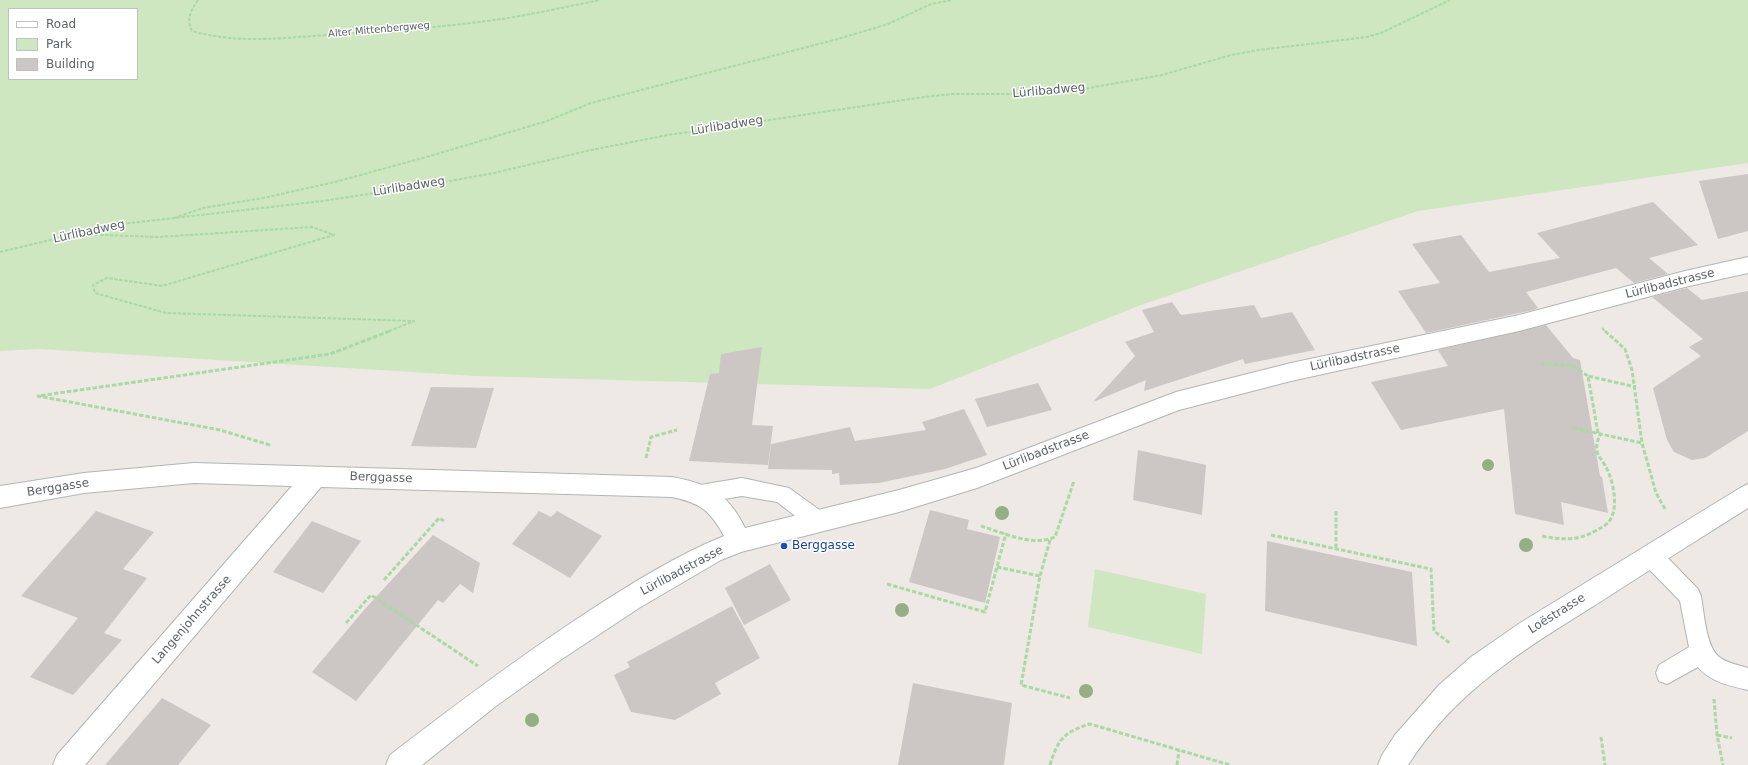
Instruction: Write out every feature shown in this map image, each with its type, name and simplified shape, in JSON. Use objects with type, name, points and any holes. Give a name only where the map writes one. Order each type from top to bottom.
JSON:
[{"type":"street","name":"Lürlibadstrasse","points":[[409,762],[506,684],[553,650],[630,599],[712,552],[739,542],[899,501],[977,478],[1176,401],[1291,372],[1519,323],[1685,279],[1748,265]]},
{"type":"street","name":"Berggasse","points":[[0,497],[84,483],[194,473],[672,487],[700,494],[718,506],[730,522],[739,542]]},
{"type":"street","name":"Langenjohnstrasse","points":[[67,765],[316,476]]},
{"type":"street","name":"Loëstrasse","points":[[1392,765],[1405,745],[1439,704],[1480,666],[1529,632],[1748,495]]},
{"type":"lane","points":[[700,494],[742,487],[782,494],[818,521]]},
{"type":"lane","points":[[1651,556],[1690,596],[1706,659],[1726,673],[1748,679]]},
{"type":"lane","points":[[1667,673],[1706,659]]},
{"type":"path","name":"Alter Mittenbergweg","points":[[198,0],[188,18],[189,26],[192,31],[214,38],[230,39],[294,37],[430,26],[509,17],[600,0]]},
{"type":"path","points":[[172,219],[203,208],[263,198],[335,182],[430,156],[547,120],[591,103],[845,37],[888,24],[931,4],[952,0]]},
{"type":"path","name":"Lürlibadweg","points":[[0,252],[113,225],[323,201],[427,185],[501,171],[591,150],[668,135],[894,100],[952,94],[1007,95],[1060,92],[1130,82],[1162,75],[1237,54],[1367,37],[1381,33],[1450,0]]},
{"type":"path","points":[[75,234],[158,237],[312,227],[334,235],[162,286],[107,278],[93,285],[95,293],[166,313],[414,321],[330,354],[38,396],[220,430],[276,446]]},
{"type":"path","points":[[1602,328],[1625,349],[1636,387],[1642,443],[1656,493],[1665,509]]},
{"type":"path","points":[[1541,364],[1571,365],[1588,376],[1636,387]]},
{"type":"path","points":[[1542,536],[1579,540],[1604,526],[1611,520],[1614,502],[1613,492],[1609,476],[1598,455],[1597,448],[1599,433],[1588,376]]},
{"type":"path","points":[[1573,428],[1642,443]]},
{"type":"path","points":[[981,526],[1035,541],[1050,540],[1055,537],[1074,481]]},
{"type":"path","points":[[1336,511],[1336,549]]},
{"type":"path","points":[[384,580],[439,518],[444,521]]},
{"type":"path","points":[[887,584],[985,612],[1006,533]]},
{"type":"path","points":[[1271,535],[1431,569],[1434,631],[1451,644]]},
{"type":"path","points":[[1050,540],[1040,576],[1021,685],[1070,698]]},
{"type":"path","points":[[997,567],[1040,576]]},
{"type":"path","points":[[346,623],[370,595],[506,684]]},
{"type":"path","points":[[1706,659],[1723,765]]},
{"type":"path","points":[[1050,765],[1056,746],[1064,735],[1077,728],[1090,724],[1230,765]]},
{"type":"path","points":[[1717,735],[1732,738]]},
{"type":"path","points":[[1601,738],[1605,765]]},
{"type":"path","points":[[1177,765],[1179,750]]},
{"type":"green space","points":[[0,0],[1748,0],[1748,163],[1418,211],[1141,305],[930,389],[476,376],[39,349],[0,351]]},
{"type":"green space","points":[[1095,569],[1206,594],[1202,654],[1088,627]]},
{"type":"building","points":[[1748,174],[1748,231],[1718,239],[1699,181]]},
{"type":"building","points":[[1653,202],[1698,245],[1649,258],[1668,274],[1634,283],[1616,268],[1526,292],[1538,308],[1533,310],[1426,333],[1398,291],[1440,283],[1412,244],[1461,235],[1489,272],[1560,258],[1537,233]]},
{"type":"building","points":[[1687,288],[1702,300],[1748,291],[1748,431],[1705,458],[1692,460],[1674,452],[1667,440],[1653,388],[1701,356],[1689,347],[1703,339],[1652,297]]},
{"type":"building","points":[[1172,302],[1181,315],[1254,305],[1261,318],[1292,312],[1315,350],[1245,364],[1243,359],[1144,391],[1146,380],[1093,402],[1135,356],[1125,342],[1154,332],[1142,310]]},
{"type":"building","points":[[1546,325],[1573,358],[1580,360],[1600,476],[1602,477],[1608,513],[1561,502],[1564,525],[1515,514],[1504,409],[1401,430],[1371,382],[1448,366],[1438,350]]},
{"type":"building","points":[[762,347],[752,425],[773,426],[768,465],[689,461],[710,374],[719,373],[721,354]]},
{"type":"building","points":[[1038,383],[1052,410],[987,427],[975,399]]},
{"type":"building","points":[[431,387],[494,388],[476,448],[411,446]]},
{"type":"building","points":[[964,409],[987,455],[945,469],[879,483],[840,485],[839,473],[832,474],[832,470],[768,469],[771,444],[850,427],[855,441],[926,430],[922,422]]},
{"type":"building","points":[[1138,450],[1206,465],[1202,515],[1133,500]]},
{"type":"building","points":[[930,510],[969,520],[967,529],[1000,537],[985,603],[909,582]]},
{"type":"building","points":[[96,511],[154,532],[123,569],[147,578],[104,633],[122,640],[73,695],[30,677],[78,618],[21,596]]},
{"type":"building","points":[[539,511],[551,517],[557,511],[602,536],[570,578],[512,544]]},
{"type":"building","points":[[312,521],[361,541],[323,593],[273,572]]},
{"type":"building","points":[[433,535],[480,563],[473,593],[460,584],[443,603],[438,600],[356,701],[312,672],[364,610]]},
{"type":"building","points":[[1267,541],[1412,572],[1417,646],[1265,611]]},
{"type":"building","points":[[770,564],[791,600],[744,625],[725,588]]},
{"type":"building","points":[[732,606],[760,658],[715,683],[721,694],[675,720],[631,712],[614,675],[630,667],[627,662]]},
{"type":"building","points":[[913,683],[1012,703],[1004,765],[898,765]]},
{"type":"building","points":[[162,698],[211,725],[178,765],[105,765]]},
{"type":"place","name":"Berggasse","points":[[784,546]]}]
